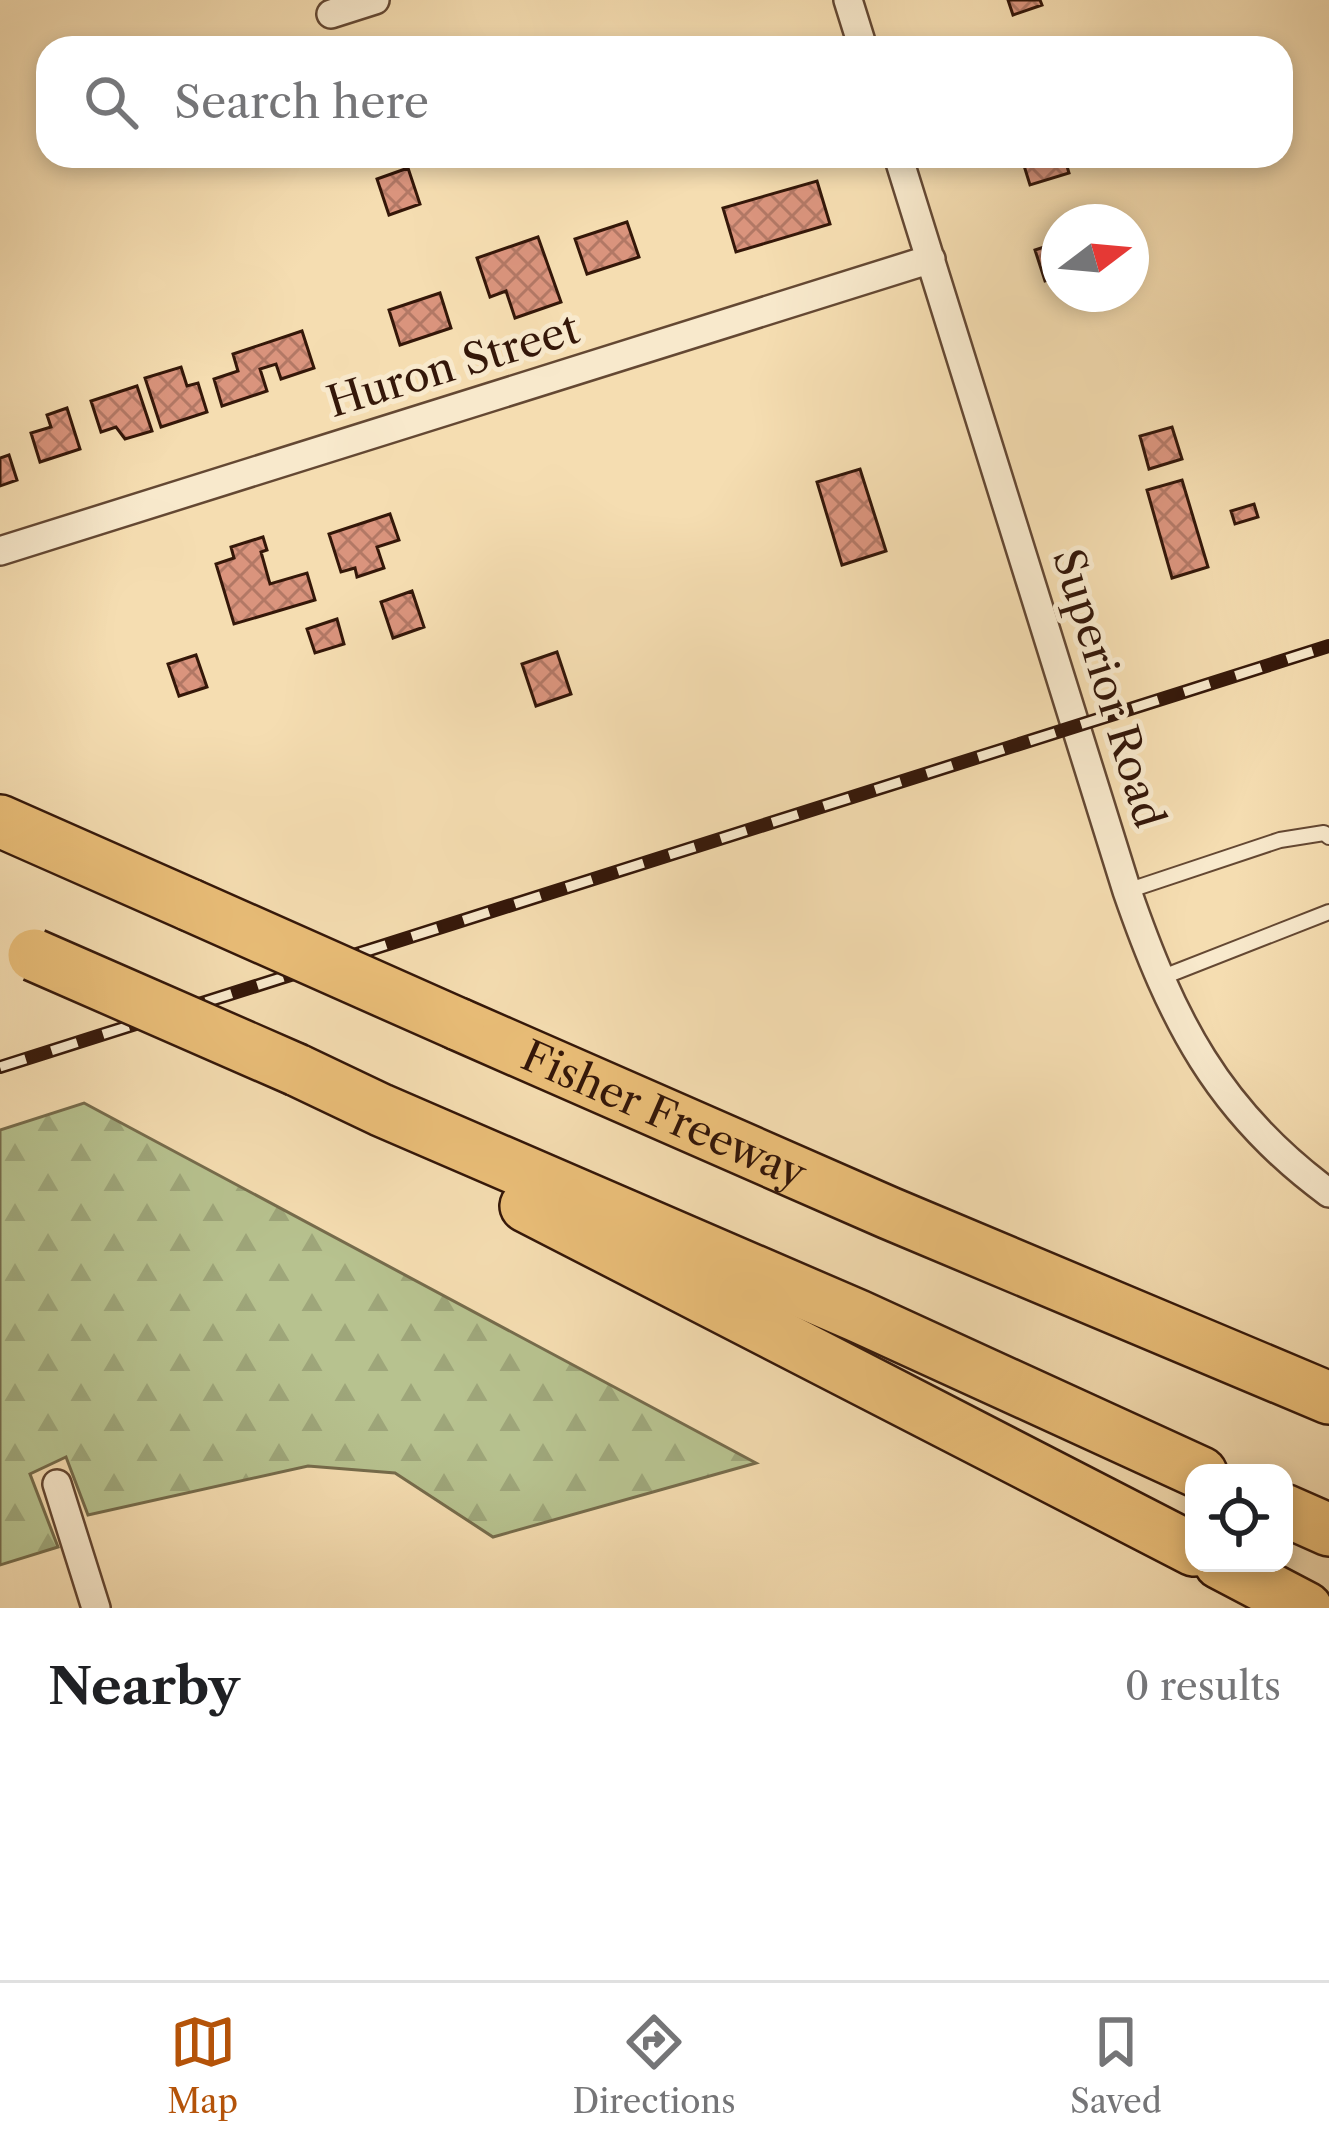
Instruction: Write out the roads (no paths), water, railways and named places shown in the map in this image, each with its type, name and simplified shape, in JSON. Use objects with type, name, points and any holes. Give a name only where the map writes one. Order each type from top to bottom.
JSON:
[{"type":"highway","name":"Fisher Freeway","points":[[0,821],[890,1213],[1329,1398]]},
{"type":"highway","points":[[17,948],[858,1316],[1185,1466]]},
{"type":"highway","points":[[381,1110],[476,1180],[1185,1545]]},
{"type":"highway","points":[[1293,1514],[1329,1530]]},
{"type":"highway","points":[[1237,1572],[1306,1608]]},
{"type":"street","points":[[331,14],[375,0]]},
{"type":"street","points":[[848,0],[859,36]]},
{"type":"street","name":"Superior Road","points":[[902,168],[1158,979],[1180,1025],[1235,1106],[1269,1143],[1329,1193]]},
{"type":"street","name":"Huron Street","points":[[0,550],[931,260]]},
{"type":"street","points":[[57,1484],[96,1608]]},
{"type":"lane","points":[[1127,891],[1280,840],[1324,833],[1329,837]]},
{"type":"lane","points":[[1158,979],[1329,912]]},
{"type":"railway","points":[[0,1067],[1329,646]]}]
